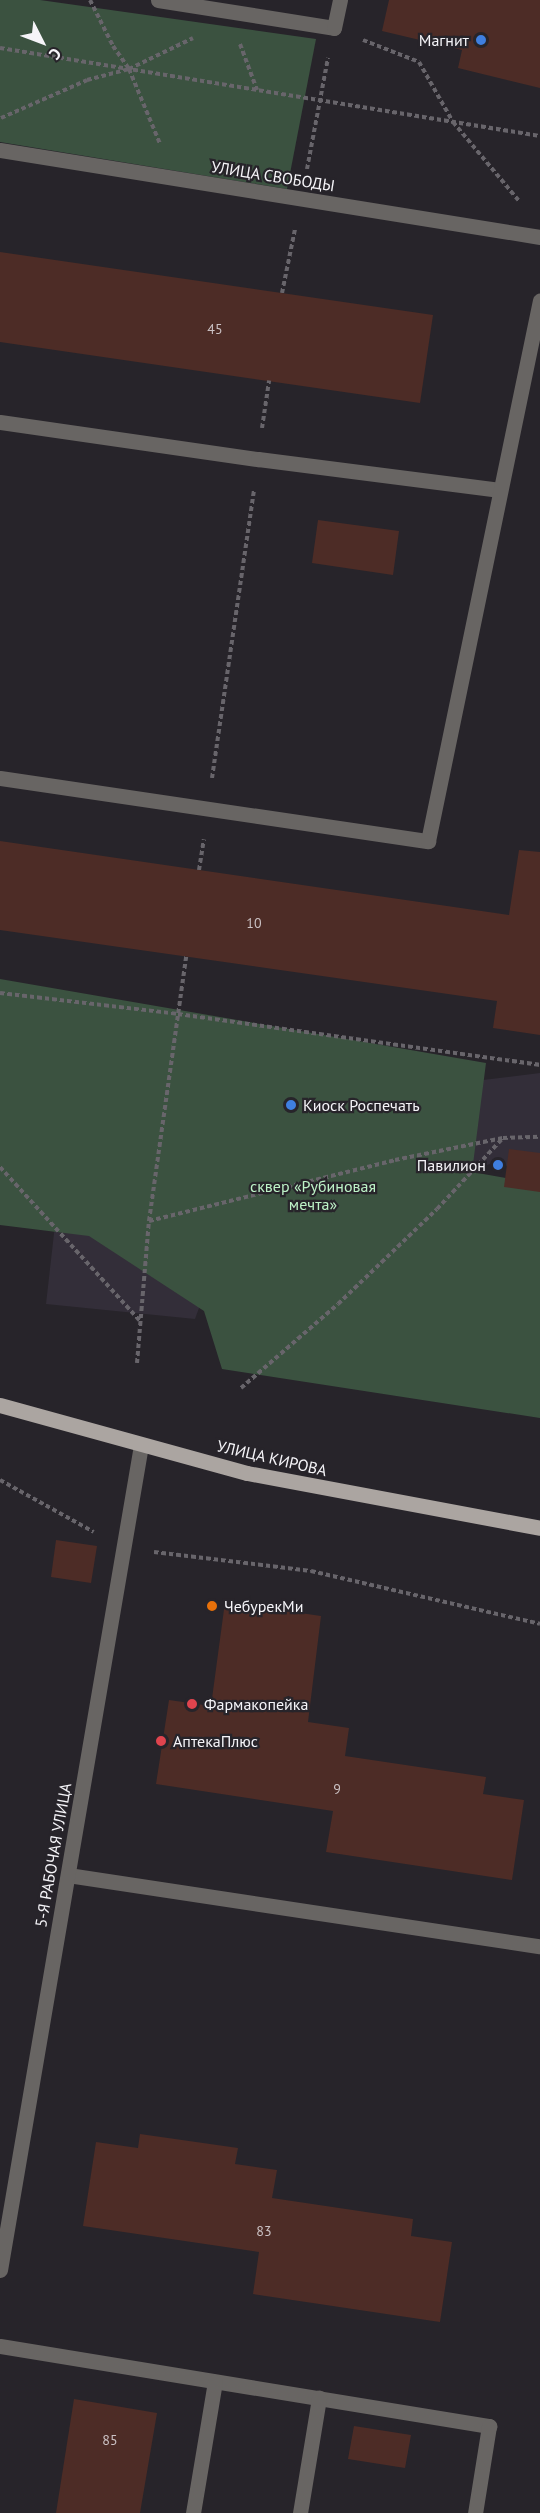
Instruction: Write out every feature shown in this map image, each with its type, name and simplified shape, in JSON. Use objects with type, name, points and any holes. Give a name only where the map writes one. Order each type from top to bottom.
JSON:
[{"type":"main road","name":"УЛИЦА КИРОВА","points":[[0,1405],[247,1473],[540,1528]]},
{"type":"street","points":[[158,0],[334,28],[340,0]]},
{"type":"street","name":"УЛИЦА СВОБОДЫ","points":[[0,150],[540,237]]},
{"type":"street","points":[[0,778],[428,841],[540,300]]},
{"type":"street","points":[[0,422],[258,459],[500,490]]},
{"type":"street","name":"5-Я РАБОЧАЯ УЛИЦА","points":[[0,2270],[141,1445]]},
{"type":"street","points":[[68,1875],[540,1946]]},
{"type":"street","points":[[0,2346],[489,2426],[475,2513]]},
{"type":"street","points":[[193,2513],[215,2382]]},
{"type":"street","points":[[300,2513],[319,2398]]},
{"type":"path","points":[[90,0],[113,46],[129,69],[154,134],[182,181]]},
{"type":"path","points":[[0,118],[87,80],[129,69],[203,33],[228,11],[257,90]]},
{"type":"path","points":[[282,293],[334,28],[419,62],[453,122],[526,209]]},
{"type":"path","points":[[0,48],[540,136]]},
{"type":"path","points":[[200,870],[269,381]]},
{"type":"path","points":[[137,1363],[149,1221],[186,957]]},
{"type":"path","points":[[0,993],[178,1014],[540,1065]]},
{"type":"path","points":[[149,1221],[395,1160],[503,1138],[540,1137]]},
{"type":"path","points":[[241,1388],[346,1296],[437,1209],[503,1138]]},
{"type":"path","points":[[0,1167],[141,1322]]},
{"type":"path","points":[[0,1480],[123,1548],[311,1572],[540,1624]]},
{"type":"shaded area","points":[[540,1073],[540,1173],[493,1163],[219,1253],[195,1319],[46,1304],[56,1216],[433,1086]]},
{"type":"green space","points":[[0,0],[40,0],[316,39],[287,189],[0,142]]},
{"type":"green space","name":"сквер «Рубиновая мечта»","points":[[0,979],[486,1063],[472,1172],[540,1184],[540,1418],[222,1369],[204,1311],[89,1236],[0,1225]]},
{"type":"building","name":"Магнит","points":[[389,0],[540,0],[540,88],[458,68],[462,50],[382,31]]},
{"type":"building","points":[[0,252],[433,315],[420,403],[0,342]]},
{"type":"building","points":[[318,520],[399,531],[393,575],[312,563]]},
{"type":"building","points":[[0,841],[509,915],[519,850],[540,852],[540,1035],[493,1028],[497,1001],[0,930]]},
{"type":"building","points":[[509,1149],[540,1153],[540,1192],[504,1187]]},
{"type":"building","points":[[56,1540],[97,1546],[91,1583],[51,1577]]},
{"type":"building","points":[[225,1602],[321,1616],[308,1722],[349,1728],[345,1756],[486,1777],[483,1794],[524,1800],[512,1880],[326,1852],[333,1811],[156,1784],[169,1700],[211,1706]]},
{"type":"building","points":[[140,2134],[238,2148],[235,2164],[277,2170],[272,2198],[413,2219],[411,2236],[452,2242],[440,2322],[253,2294],[259,2252],[83,2226],[96,2142],[138,2148]]},
{"type":"building","points":[[74,2399],[157,2413],[140,2513],[56,2513]]},
{"type":"building","points":[[354,2426],[411,2435],[405,2468],[348,2459]]},
{"type":"place","name":"Магнит","points":[[481,40]]},
{"type":"place","name":"Киоск Роспечать","points":[[291,1105]]},
{"type":"place","name":"Павилион","points":[[498,1165]]},
{"type":"place","name":"ЧебурекМи","points":[[212,1606]]},
{"type":"place","name":"Фармакопейка","points":[[192,1704]]},
{"type":"place","name":"АптекаПлюс","points":[[161,1741]]}]
